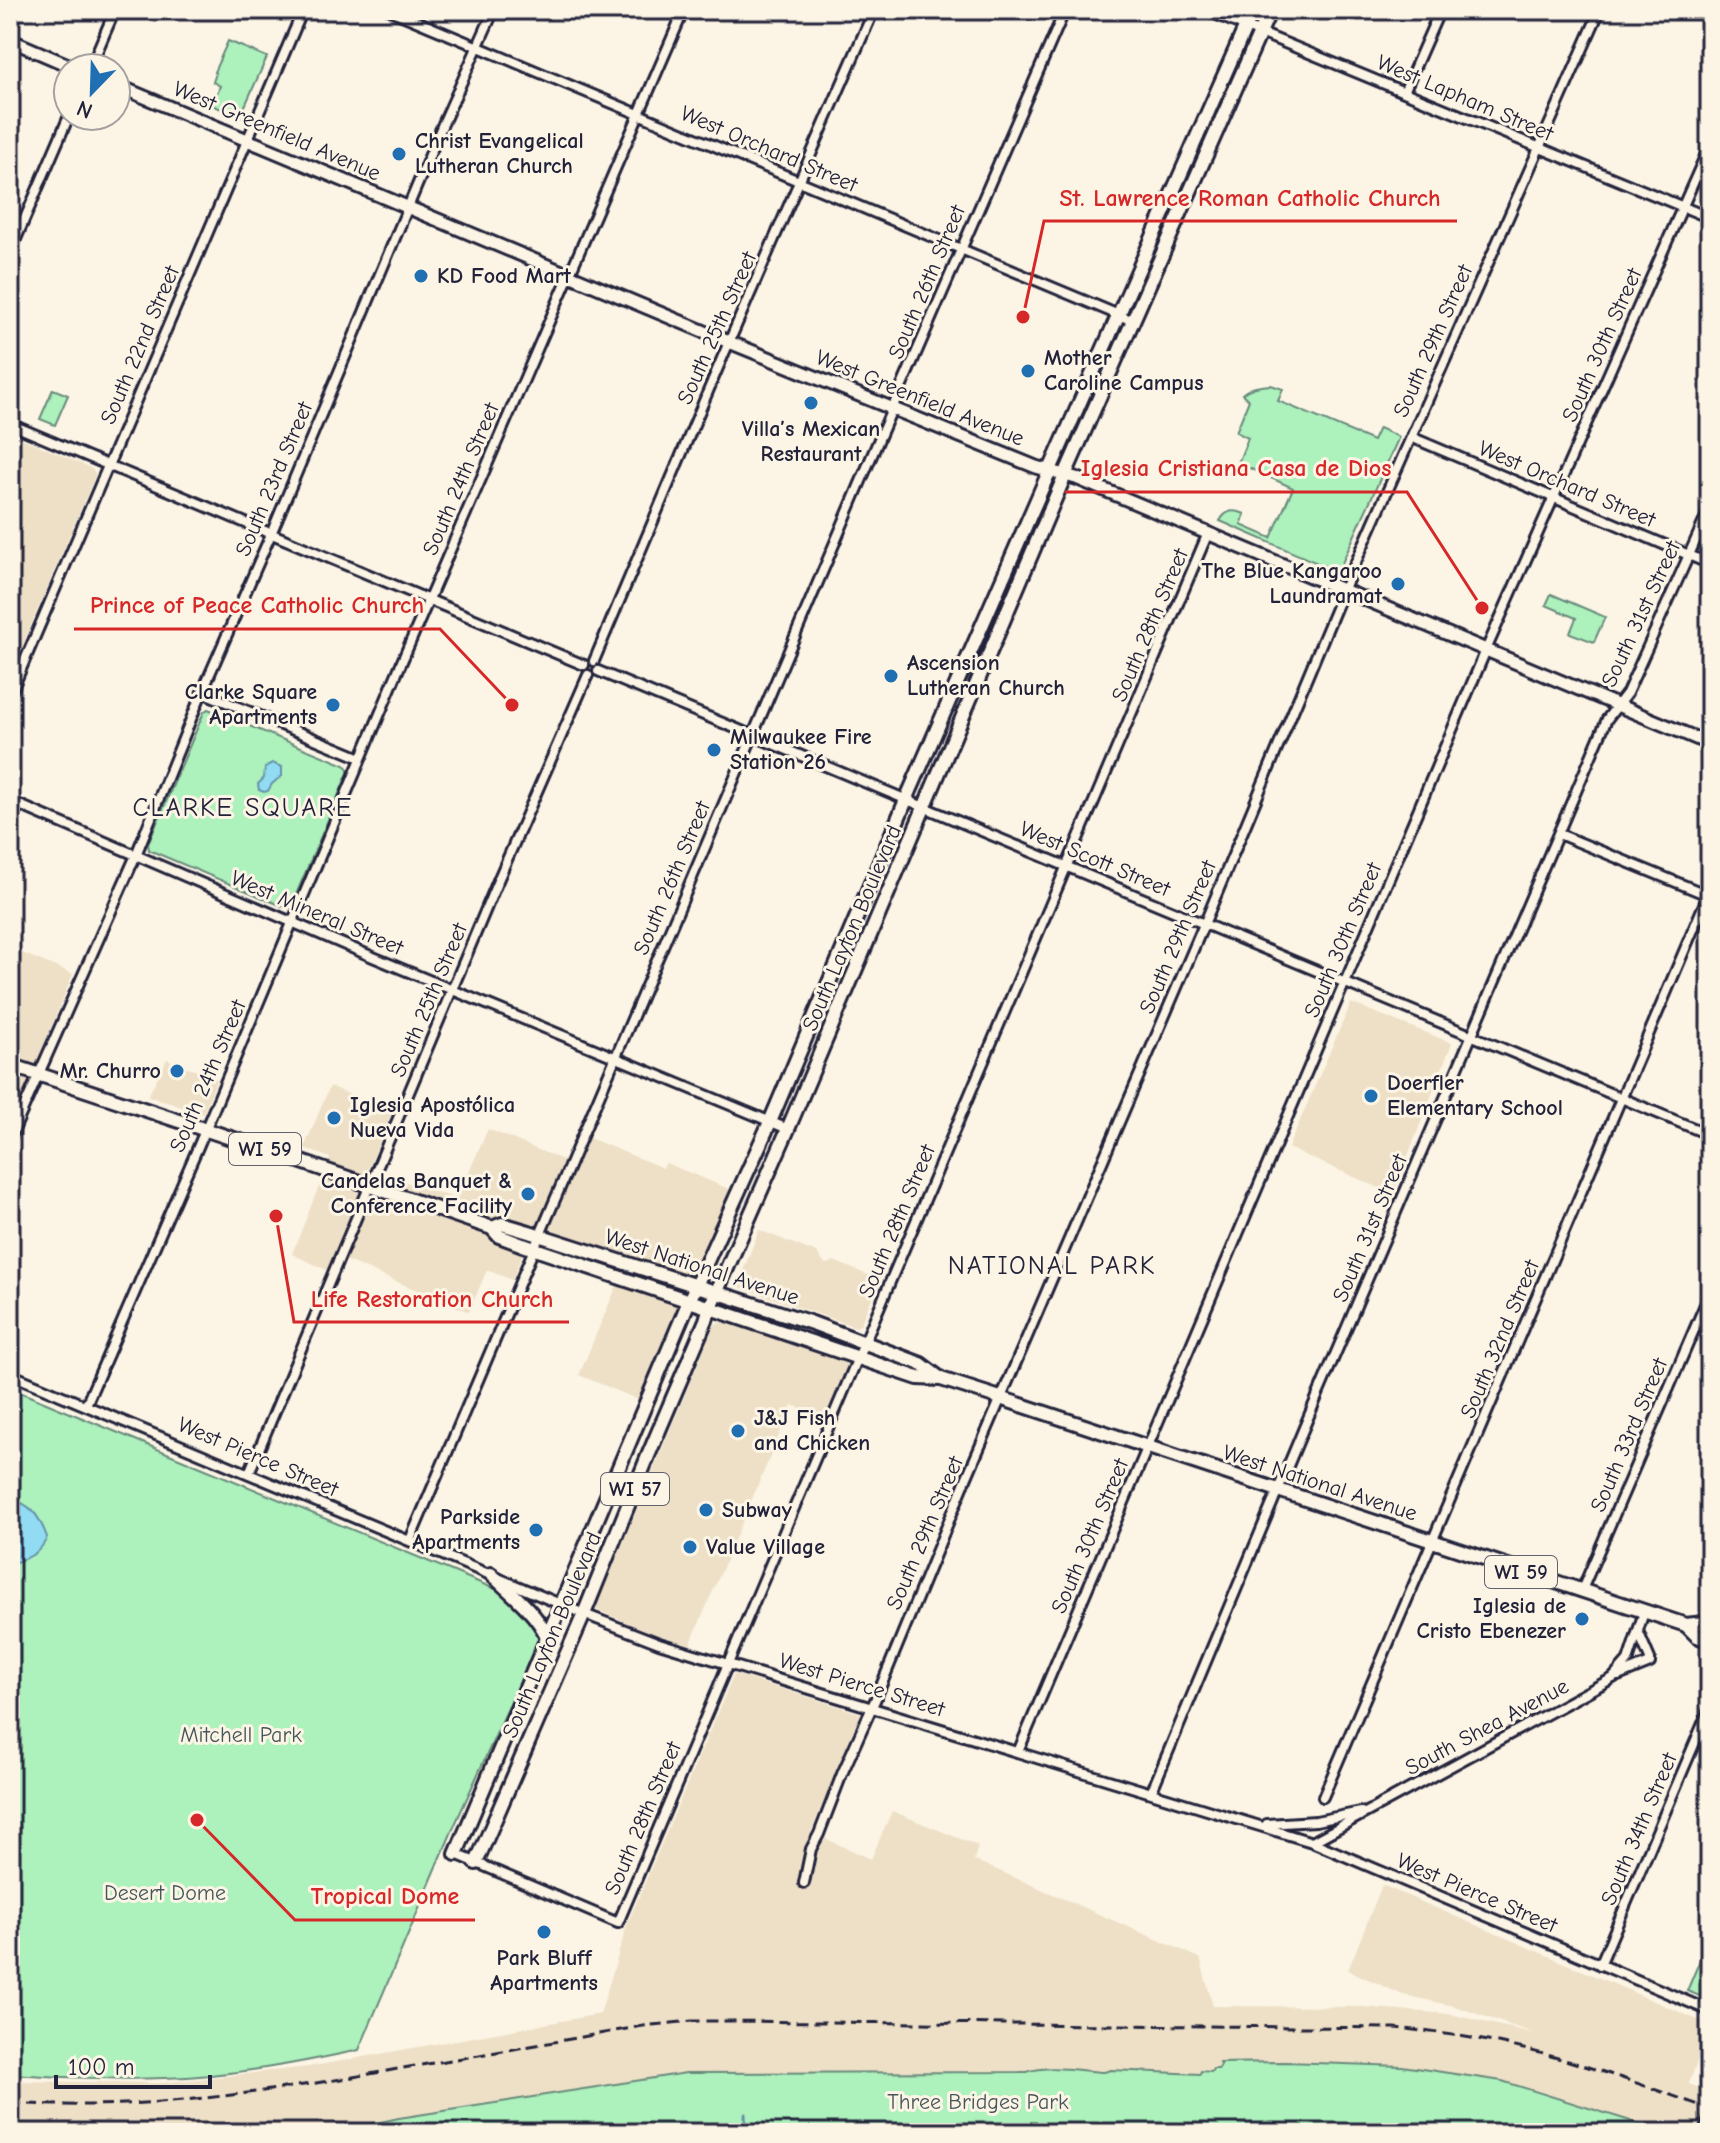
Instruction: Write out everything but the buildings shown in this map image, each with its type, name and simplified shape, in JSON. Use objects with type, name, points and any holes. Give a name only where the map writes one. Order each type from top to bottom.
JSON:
[{"type":"main road","name":"South Layton Boulevard","points":[[456,1854],[689,1301],[770,1122],[906,800],[1253,10]]},
{"type":"main road","name":"South Layton Boulevard","points":[[476,1863],[1065,475],[1270,10]]},
{"type":"main road","points":[[10,40],[52,58]]},
{"type":"main road","name":"West Greenfield Avenue","points":[[132,92],[729,342],[1049,471],[1076,478],[1710,744]]},
{"type":"main road","name":"West National Avenue","points":[[10,1065],[371,1186],[492,1228],[499,1236],[533,1248],[918,1378],[941,1379],[1644,1612],[1686,1625],[1710,1625]]},
{"type":"main road","name":"West National Avenue","points":[[492,1228],[502,1224],[793,1316],[921,1364],[941,1379]]},
{"type":"main road","points":[[648,1398],[661,1408],[650,1437],[648,1456]]},
{"type":"main road","points":[[491,1574],[531,1614],[547,1637]]},
{"type":"main road","name":"West National Avenue","points":[[1686,1625],[1697,1636],[1710,1641]]},
{"type":"main road","points":[[1705,2133],[1710,2121]]},
{"type":"street","points":[[97,52],[115,10]]},
{"type":"street","name":"South 22nd Street","points":[[10,695],[303,10]]},
{"type":"street","name":"West Orchard Street","points":[[390,10],[1133,321]]},
{"type":"street","name":"South 23rd Street","points":[[10,1139],[136,855],[202,692],[494,10]]},
{"type":"street","name":"South 24th Street","points":[[86,1405],[684,10]]},
{"type":"street","name":"South 25th Street","points":[[594,661],[874,10]]},
{"type":"street","name":"South 26th Street","points":[[410,1540],[892,408],[1065,10]]},
{"type":"street","name":"West Lapham Street","points":[[1205,10],[1710,218]]},
{"type":"street","points":[[1404,92],[1440,10]]},
{"type":"street","name":"South 29th Street","points":[[804,1883],[811,1849],[1344,589],[1600,10]]},
{"type":"street","points":[[10,253],[62,132]]},
{"type":"street","name":"South 30th Street","points":[[1018,1752],[1486,650],[1710,145]]},
{"type":"street","points":[[10,424],[584,665]]},
{"type":"street","name":"West Orchard Street","points":[[1411,437],[1710,564]]},
{"type":"street","name":"South 31st Street","points":[[1151,1793],[1277,1490],[1607,719],[1627,693],[1710,508]]},
{"type":"street","name":"South 28th Street","points":[[476,1863],[618,1923],[1208,533]]},
{"type":"street","points":[[594,661],[599,666],[598,671],[593,676],[588,675],[584,665],[594,661]]},
{"type":"street","name":"West Scott Street","points":[[598,671],[1710,1135]]},
{"type":"street","name":"South 25th Street","points":[[249,1473],[499,878],[588,675]]},
{"type":"street","points":[[202,692],[361,758]]},
{"type":"street","name":"West Mineral Street","points":[[10,801],[788,1129]]},
{"type":"street","points":[[1559,834],[1709,896]]},
{"type":"street","name":"South 32nd Street","points":[[1323,1797],[1709,896]]},
{"type":"street","name":"South 33rd Street","points":[[1581,1592],[1710,1293]]},
{"type":"street","name":"West Pierce Street","points":[[10,1374],[659,1643],[1312,1842],[1710,2011]]},
{"type":"street","name":"South Shea Avenue","points":[[1312,1842],[1613,1678],[1628,1661],[1644,1612]]},
{"type":"street","points":[[1613,1678],[1650,1663],[1638,1631]]},
{"type":"street","name":"South 34th Street","points":[[1600,1965],[1710,1707]]},
{"type":"street","points":[[1256,1824],[1316,1821],[1373,1809]]},
{"type":"street","points":[[456,1854],[476,1863]]},
{"type":"shaded area","points":[[10,433],[91,468],[96,474],[21,649],[10,645]]},
{"type":"shaded area","points":[[10,948],[73,974],[10,1133]]},
{"type":"shaded area","name":"Doerfler Elementary School","points":[[1351,1003],[1452,1043],[1393,1194],[1288,1148]]},
{"type":"shaded area","points":[[167,1059],[217,1079],[203,1114],[148,1096]]},
{"type":"shaded area","points":[[330,1086],[392,1113],[368,1169],[457,1199],[488,1129],[570,1163],[582,1135],[663,1168],[666,1163],[734,1191],[694,1278],[535,1224],[512,1280],[487,1270],[469,1312],[340,1258],[333,1273],[292,1254],[330,1158],[304,1148]]},
{"type":"shaded area","points":[[759,1230],[817,1253],[824,1263],[834,1261],[880,1280],[860,1325],[856,1327],[737,1286]]},
{"type":"shaded area","points":[[620,1278],[689,1301],[646,1403],[579,1375]]},
{"type":"shaded area","points":[[722,1321],[850,1363],[826,1418],[792,1405],[690,1645],[595,1609],[714,1325]]},
{"type":"shaded area","points":[[734,1674],[860,1713],[811,1832],[871,1859],[892,1811],[978,1846],[974,1860],[1200,1958],[1213,2006],[1363,2007],[1449,2014],[1533,2033],[1454,2006],[1403,1995],[1348,1970],[1382,1885],[1710,2025],[1689,2084],[1710,2092],[1710,2133],[1669,2133],[1502,2081],[1402,2066],[1286,2062],[1221,2065],[1219,2069],[1201,2074],[1062,2069],[1027,2072],[686,2073],[399,2118],[329,2133],[10,2133],[10,2081],[161,2083],[308,2067],[600,2014],[628,1922]]},
{"type":"green space","points":[[228,41],[267,57],[240,117],[212,105],[220,86],[213,82],[214,72]]},
{"type":"green space","points":[[1271,385],[1283,389],[1278,401],[1373,441],[1379,428],[1399,437],[1338,572],[1220,521],[1228,513],[1241,512],[1245,514],[1241,525],[1271,538],[1293,488],[1238,463],[1248,438],[1236,432],[1249,400],[1242,394],[1252,388]]},
{"type":"green space","points":[[53,389],[68,395],[55,425],[40,419]]},
{"type":"green space","points":[[1551,594],[1605,617],[1594,642],[1570,633],[1576,618],[1546,605]]},
{"type":"green space","points":[[208,709],[345,765],[348,769],[292,904],[287,908],[149,850],[148,844],[204,712]]},
{"type":"green space","name":"Mitchell Park","points":[[10,1388],[495,1589],[539,1630],[539,1640],[452,1831],[359,2050],[262,2068],[189,2077],[145,2079],[10,2074]]},
{"type":"green space","points":[[1710,1936],[1710,2000],[1687,1991]]},
{"type":"green space","name":"Three Bridges Park","points":[[1219,2063],[1402,2066],[1502,2081],[1669,2133],[329,2133],[399,2118],[686,2073],[1027,2072],[1055,2068],[1200,2074],[1201,2071],[1219,2069]]},
{"type":"water","points":[[272,763],[282,767],[282,776],[264,792],[259,790],[258,784],[264,778],[265,768]]},
{"type":"water","points":[[10,1499],[34,1512],[47,1537],[37,1552],[10,1564]]},
{"type":"waterway","points":[[745,2114],[746,2133]]},
{"type":"railway","points":[[10,2103],[111,2105],[211,2097],[310,2084],[643,2026],[727,2021],[1395,2028],[1468,2037],[1536,2052],[1611,2074],[1710,2109]]},
{"type":"place","name":"Christ Evangelical Lutheran Church","points":[[399,154]]},
{"type":"place","name":"KD Food Mart","points":[[421,276]]},
{"type":"place","name":"St. Lawrence Roman Catholic Church","points":[[1023,317]]},
{"type":"place","name":"Mother Caroline Campus","points":[[1028,371]]},
{"type":"place","name":"Villa’s Mexican Restaurant","points":[[811,403]]},
{"type":"place","name":"The Blue Kangaroo Laundramat","points":[[1398,584]]},
{"type":"place","name":"Iglesia Cristiana Casa de Dios","points":[[1482,608]]},
{"type":"place","name":"Ascension Lutheran Church","points":[[891,676]]},
{"type":"place","name":"Clarke Square Apartments","points":[[333,705]]},
{"type":"place","name":"Prince of Peace Catholic Church","points":[[512,705]]},
{"type":"place","name":"Milwaukee Fire Station 26","points":[[714,750]]},
{"type":"place","name":"Mr. Churro","points":[[177,1071]]},
{"type":"place","name":"Doerfler Elementary School","points":[[1371,1096]]},
{"type":"place","name":"Iglesia Apostólica Nueva Vida","points":[[334,1118]]},
{"type":"place","name":"Candelas Banquet & Conference Facility","points":[[528,1194]]},
{"type":"place","name":"Life Restoration Church","points":[[276,1216]]},
{"type":"place","name":"J&J Fish and Chicken","points":[[738,1431]]},
{"type":"place","name":"Subway","points":[[706,1510]]},
{"type":"place","name":"Parkside Apartments","points":[[536,1530]]},
{"type":"place","name":"Value Village","points":[[690,1547]]},
{"type":"place","name":"Iglesia de Cristo Ebenezer","points":[[1582,1619]]},
{"type":"place","name":"Tropical Dome","points":[[197,1820]]},
{"type":"place","name":"Park Bluff Apartments","points":[[544,1932]]},
{"type":"district","name":"CLARKE SQUARE","points":[[243,808]]},
{"type":"district","name":"NATIONAL PARK","points":[[1052,1266]]},
{"type":"park label","name":"Desert Dome","points":[[165,1893]]}]
